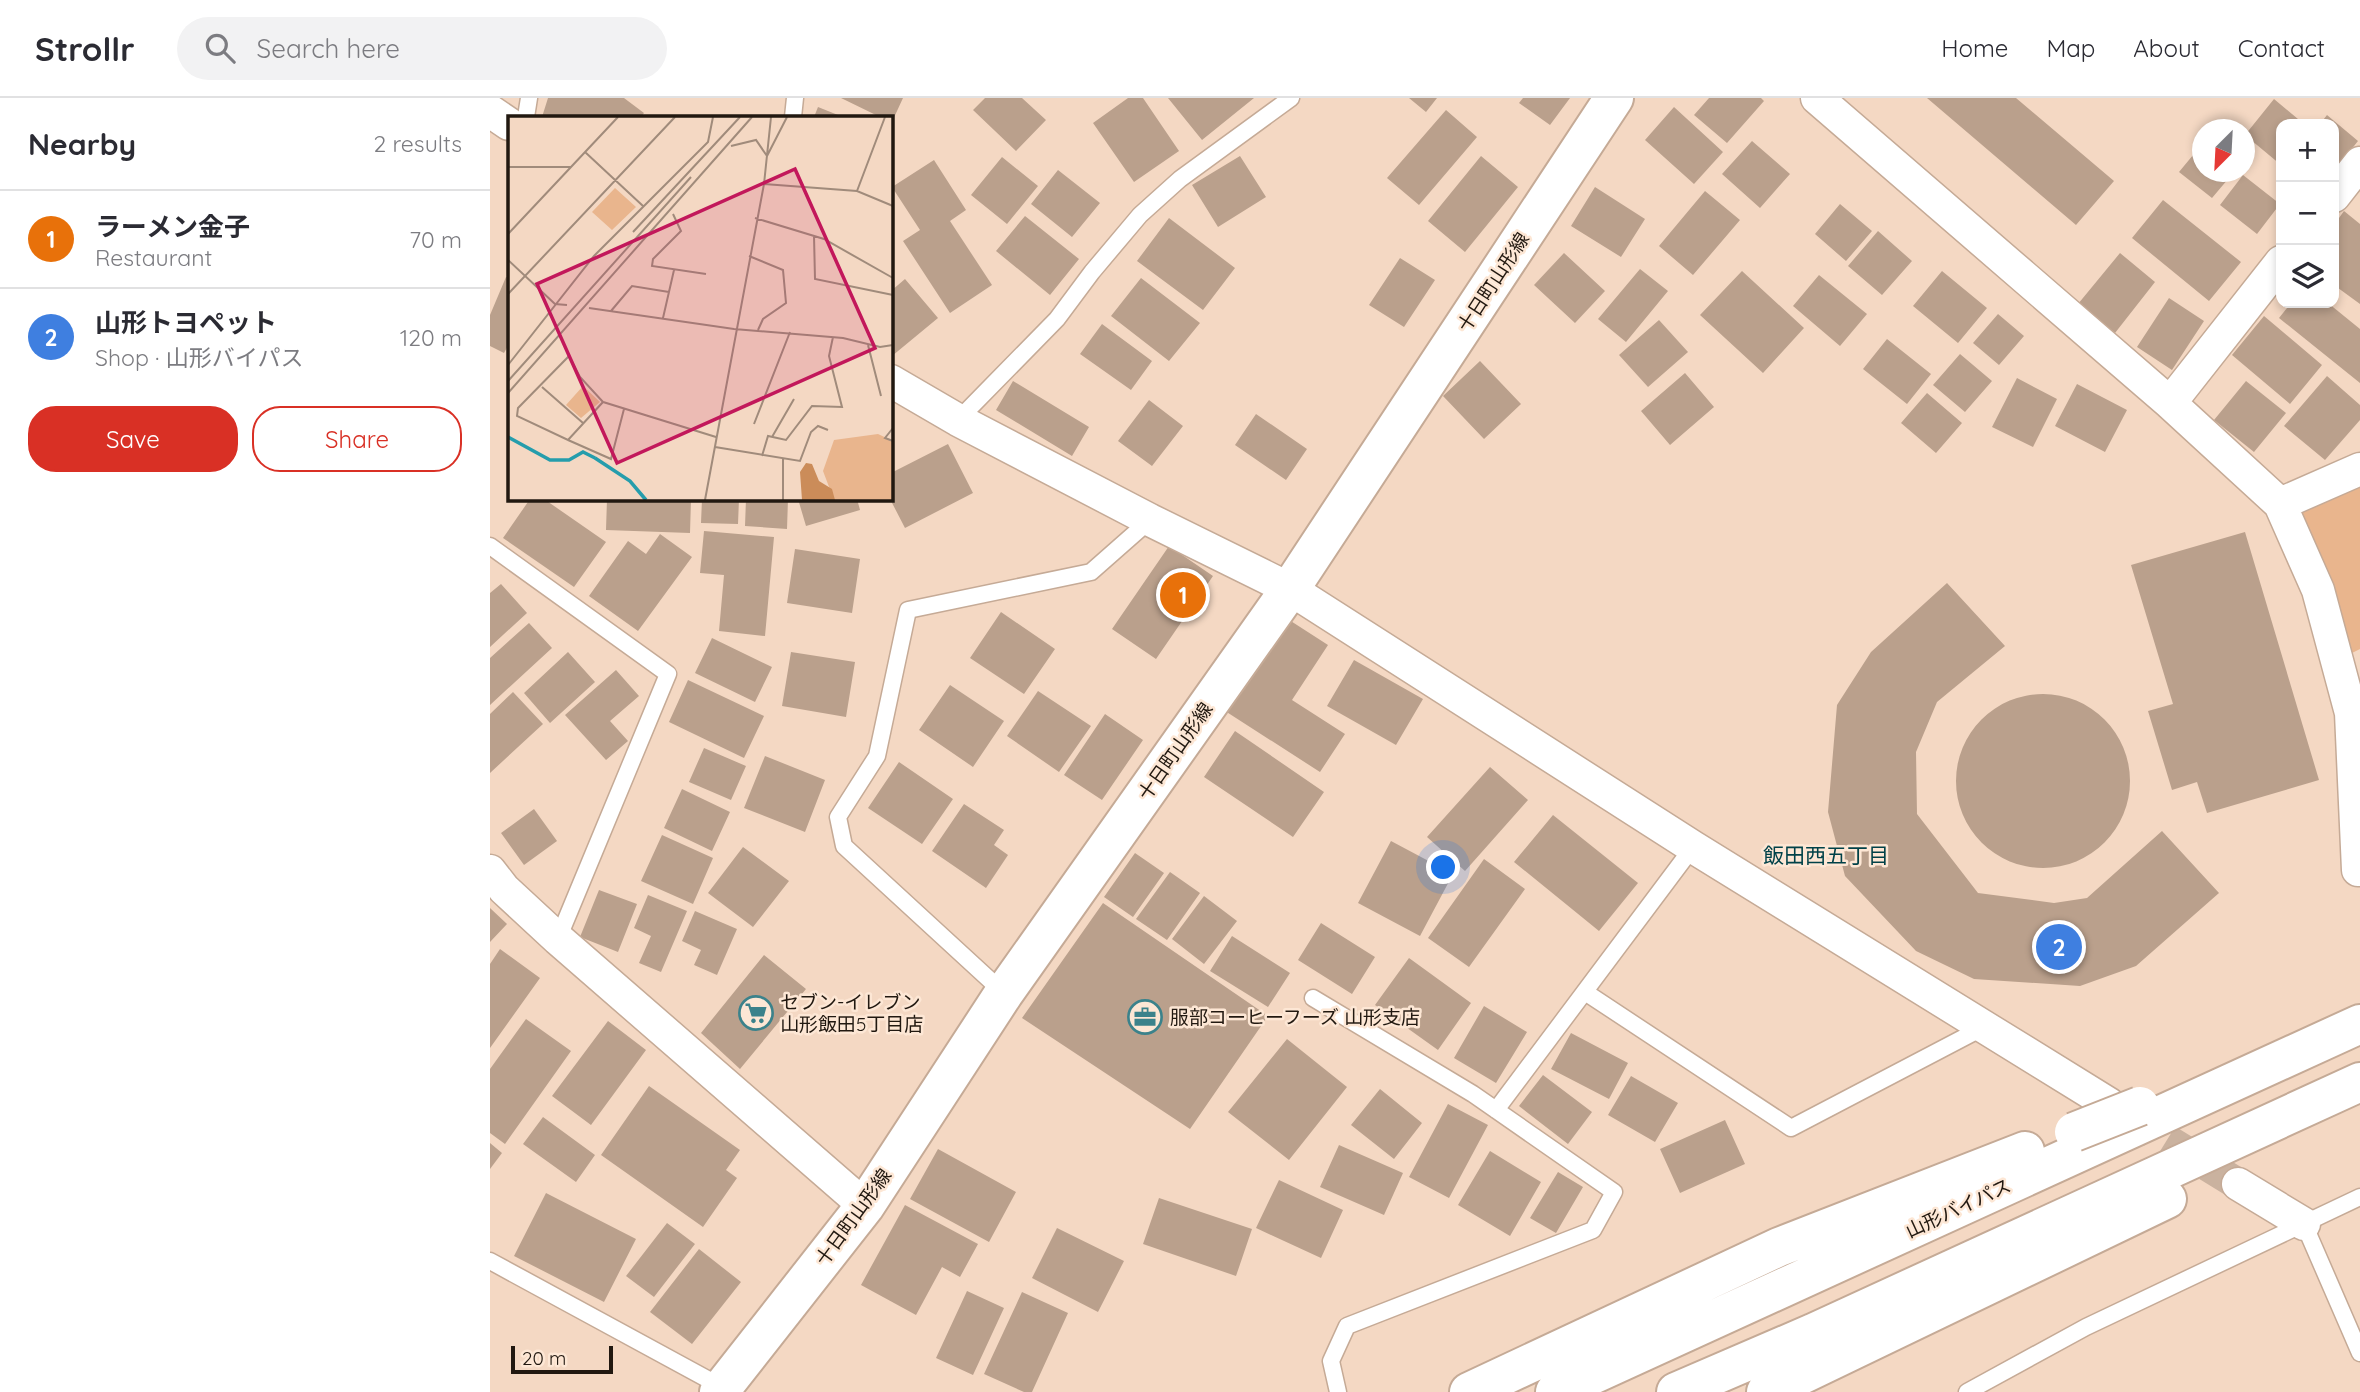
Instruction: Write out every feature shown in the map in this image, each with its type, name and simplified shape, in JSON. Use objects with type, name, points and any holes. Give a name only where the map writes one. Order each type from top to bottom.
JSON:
[{"type":"main road","name":"十日町山形線","points":[[720,1389],[865,1206],[1004,993],[1290,589],[1614,98]]},
{"type":"main road","points":[[1469,1392],[1779,1247],[2074,1132],[2125,1105],[2360,1017]]},
{"type":"main road","name":"山形バイパス","points":[[1555,1392],[2360,1024]]},
{"type":"main road","points":[[1676,1392],[1813,1333],[2360,1082]]},
{"type":"main road","points":[[1766,1392],[2176,1194],[2360,1095]]},
{"type":"street","points":[[1816,98],[2170,403],[2280,504],[2318,590],[2351,713],[2358,870],[2360,869]]},
{"type":"street","points":[[490,111],[508,123]]},
{"type":"street","points":[[2339,190],[2360,163]]},
{"type":"street","points":[[2170,403],[2276,268]]},
{"type":"street","points":[[892,382],[958,420],[1290,589],[1693,847],[1984,1027],[2125,1105]]},
{"type":"street","points":[[2280,504],[2360,469]]},
{"type":"street","points":[[490,870],[504,889],[558,939],[865,1206]]},
{"type":"street","points":[[2238,1184],[2304,1224]]},
{"type":"lane","points":[[526,116],[529,98]]},
{"type":"lane","points":[[793,116],[795,98]]},
{"type":"lane","points":[[958,420],[1057,319],[1140,215],[1180,178],[1292,98]]},
{"type":"lane","points":[[1004,993],[844,846],[838,817],[877,756],[908,610],[1091,572],[1150,520]]},
{"type":"lane","points":[[490,546],[668,674],[558,939]]},
{"type":"lane","points":[[1496,1110],[1693,847]]},
{"type":"lane","points":[[1586,992],[1791,1128],[1984,1027]]},
{"type":"lane","points":[[1313,998],[1496,1110],[1614,1192],[1593,1230],[1347,1326],[1331,1362],[1338,1392]]},
{"type":"lane","points":[[1967,1392],[2086,1327],[2360,1197]]},
{"type":"lane","points":[[2304,1224],[2360,1353]]},
{"type":"lane","points":[[490,1261],[720,1389]]},
{"type":"shaded area","points":[[2360,487],[2360,649],[2352,653],[2333,586],[2296,512]]},
{"type":"building","points":[[548,98],[624,98],[644,113],[642,116],[542,116]]},
{"type":"building","points":[[841,98],[903,98],[892,122],[892,116],[878,116]]},
{"type":"building","points":[[985,98],[1022,98],[1046,120],[1016,151],[973,110]]},
{"type":"building","points":[[1128,98],[1143,98],[1179,151],[1134,182],[1093,123]]},
{"type":"building","points":[[1168,98],[1254,98],[1202,140]]},
{"type":"building","points":[[1409,98],[1437,98],[1426,112]]},
{"type":"building","points":[[1523,98],[1570,98],[1550,125],[1519,103]]},
{"type":"building","points":[[1709,98],[1761,98],[1764,101],[1727,143],[1694,115]]},
{"type":"building","points":[[1927,98],[2016,98],[2114,181],[2076,225]]},
{"type":"building","points":[[2274,99],[2298,119],[2276,119],[2276,161],[2255,143],[2255,123]]},
{"type":"building","points":[[818,107],[840,116],[814,116]]},
{"type":"building","points":[[1674,107],[1723,152],[1694,184],[1645,140]]},
{"type":"building","points":[[1446,110],[1477,137],[1419,205],[1387,178]]},
{"type":"building","points":[[2339,125],[2358,141],[2339,165]]},
{"type":"building","points":[[1752,141],[1790,174],[1760,208],[1722,174]]},
{"type":"building","points":[[1240,156],[1266,197],[1218,227],[1192,185]]},
{"type":"building","points":[[1481,156],[1518,187],[1465,252],[1428,221]]},
{"type":"building","points":[[2192,156],[2192,182],[2226,182],[2212,198],[2179,172]]},
{"type":"building","points":[[1002,157],[1038,186],[1007,224],[971,195]]},
{"type":"building","points":[[934,160],[966,210],[950,221],[992,285],[950,313],[903,241],[920,230],[892,187]]},
{"type":"building","points":[[1058,170],[1100,203],[1072,237],[1031,204]]},
{"type":"building","points":[[2238,182],[2252,182],[2276,201],[2276,209],[2257,234],[2220,205]]},
{"type":"building","points":[[1595,187],[1645,219],[1621,257],[1571,226]]},
{"type":"building","points":[[1705,191],[1740,220],[1693,275],[1659,246]]},
{"type":"building","points":[[2163,200],[2241,262],[2209,301],[2132,238]]},
{"type":"building","points":[[1840,204],[1872,231],[1846,261],[1815,234]]},
{"type":"building","points":[[2344,211],[2360,224],[2360,304],[2339,289],[2339,218]]},
{"type":"building","points":[[1025,216],[1079,259],[1050,295],[996,251]]},
{"type":"building","points":[[1169,218],[1235,268],[1203,310],[1137,261]]},
{"type":"building","points":[[1878,231],[1912,261],[1882,295],[1848,266]]},
{"type":"building","points":[[1564,253],[1605,291],[1575,323],[1534,285]]},
{"type":"building","points":[[2120,253],[2155,282],[2115,333],[2078,304]]},
{"type":"building","points":[[1400,258],[1435,280],[1404,327],[1369,305]]},
{"type":"building","points":[[1640,269],[1668,291],[1626,342],[1598,319]]},
{"type":"building","points":[[1742,271],[1804,328],[1763,373],[1700,315]]},
{"type":"building","points":[[1942,271],[1987,308],[1958,343],[1913,306]]},
{"type":"building","points":[[1819,275],[1867,314],[1840,346],[1793,306]]},
{"type":"building","points":[[508,278],[508,346],[504,353],[490,346],[490,315]]},
{"type":"building","points":[[1141,278],[1200,323],[1169,361],[1111,316]]},
{"type":"building","points":[[905,279],[938,318],[892,356],[892,290]]},
{"type":"building","points":[[2169,298],[2204,321],[2172,370],[2137,347]]},
{"type":"building","points":[[2287,308],[2334,308],[2360,329],[2360,383],[2279,318]]},
{"type":"building","points":[[1998,314],[2024,336],[1999,365],[1973,343]]},
{"type":"building","points":[[2264,316],[2322,365],[2290,404],[2232,355]]},
{"type":"building","points":[[1659,320],[1688,352],[1648,387],[1619,355]]},
{"type":"building","points":[[1102,324],[1152,361],[1131,390],[1080,354]]},
{"type":"building","points":[[1887,339],[1931,374],[1907,404],[1863,369]]},
{"type":"building","points":[[1960,354],[1992,381],[1965,412],[1933,385]]},
{"type":"building","points":[[1480,361],[1521,404],[1484,439],[1443,396]]},
{"type":"building","points":[[1685,373],[1714,407],[1670,445],[1641,411]]},
{"type":"building","points":[[2327,376],[2360,405],[2360,420],[2325,460],[2284,426]]},
{"type":"building","points":[[2017,378],[2057,399],[2033,447],[1992,427]]},
{"type":"building","points":[[1013,381],[1089,427],[1072,456],[996,410]]},
{"type":"building","points":[[2246,381],[2286,413],[2254,452],[2214,420]]},
{"type":"building","points":[[2077,384],[2127,410],[2105,452],[2055,426]]},
{"type":"building","points":[[1927,393],[1962,423],[1936,453],[1901,423]]},
{"type":"building","points":[[1149,400],[1183,426],[1152,466],[1118,441]]},
{"type":"building","points":[[1256,414],[1307,449],[1286,480],[1235,445]]},
{"type":"building","points":[[948,444],[973,493],[905,528],[891,500],[892,472]]},
{"type":"building","points":[[529,500],[545,500],[606,542],[574,587],[503,538]]},
{"type":"building","points":[[607,500],[691,500],[690,533],[606,530]]},
{"type":"building","points":[[702,500],[739,500],[738,524],[701,523]]},
{"type":"building","points":[[746,500],[788,500],[787,529],[745,526]]},
{"type":"building","points":[[798,500],[857,500],[860,510],[806,526]]},
{"type":"building","points":[[704,531],[774,537],[765,636],[719,631],[724,575],[700,573]]},
{"type":"building","points":[[2245,532],[2319,780],[2207,813],[2197,782],[2172,790],[2148,711],[2173,704],[2131,565]]},
{"type":"building","points":[[660,534],[692,557],[638,631],[589,596],[628,541],[646,554]]},
{"type":"building","points":[[1169,546],[1213,576],[1156,659],[1112,629]]},
{"type":"building","points":[[795,549],[860,559],[852,613],[787,603]]},
{"type":"building","points":[[1947,583],[2005,646],[1937,702],[1916,752],[1917,814],[1978,893],[2054,903],[2087,898],[2162,831],[2219,893],[2136,966],[2080,986],[1974,979],[1916,951],[1845,876],[1828,812],[1837,705],[1871,652]]},
{"type":"building","points":[[501,584],[527,613],[490,647],[490,593]]},
{"type":"building","points":[[1001,612],[1055,649],[1024,694],[970,658]]},
{"type":"building","points":[[1283,616],[1328,645],[1292,700],[1345,734],[1320,772],[1222,709]]},
{"type":"building","points":[[529,623],[552,648],[490,705],[490,658]]},
{"type":"building","points":[[712,638],[772,667],[755,702],[695,673]]},
{"type":"building","points":[[568,652],[595,682],[550,723],[524,693]]},
{"type":"building","points":[[791,652],[855,662],[846,717],[782,706]]},
{"type":"building","points":[[1354,660],[1423,699],[1396,745],[1327,706]]},
{"type":"building","points":[[616,670],[639,696],[610,721],[628,741],[606,760],[565,715]]},
{"type":"building","points":[[688,680],[764,716],[744,758],[669,722]]},
{"type":"building","points":[[950,685],[1004,721],[973,767],[919,730]]},
{"type":"building","points":[[1038,691],[1091,726],[1059,772],[1007,736]]},
{"type":"building","points":[[513,692],[543,724],[490,773],[490,714]]},
{"type":"building","points":[[2043,694],[2076,700],[2105,719],[2124,748],[2130,781],[2124,814],[2105,843],[2076,862],[2043,868],[2010,862],[1981,843],[1962,814],[1956,781],[1962,748],[1981,719],[2010,700]]},
{"type":"building","points":[[1105,714],[1143,740],[1102,800],[1064,775]]},
{"type":"building","points":[[1235,731],[1324,792],[1293,837],[1204,777]]},
{"type":"building","points":[[704,748],[746,766],[731,800],[689,782]]},
{"type":"building","points":[[765,756],[825,780],[805,832],[744,808]]},
{"type":"building","points":[[899,762],[953,799],[922,844],[868,808]]},
{"type":"building","points":[[1490,767],[1528,800],[1465,871],[1427,837]]},
{"type":"building","points":[[682,789],[730,812],[712,851],[664,828]]},
{"type":"building","points":[[964,804],[1004,830],[994,845],[1008,855],[986,888],[932,851]]},
{"type":"building","points":[[534,809],[557,841],[524,865],[501,833]]},
{"type":"building","points":[[1553,815],[1638,883],[1599,931],[1514,862]]},
{"type":"building","points":[[662,835],[713,858],[693,904],[641,881]]},
{"type":"building","points":[[1391,841],[1453,874],[1420,936],[1358,903]]},
{"type":"building","points":[[743,847],[789,881],[753,927],[708,893]]},
{"type":"building","points":[[1135,853],[1164,873],[1133,917],[1104,897]]},
{"type":"building","points":[[1484,859],[1525,889],[1469,967],[1428,938]]},
{"type":"building","points":[[1170,872],[1200,893],[1167,940],[1136,919]]},
{"type":"building","points":[[599,890],[637,904],[618,952],[580,937]]},
{"type":"building","points":[[648,895],[687,911],[661,972],[639,963],[651,936],[634,928]]},
{"type":"building","points":[[1204,896],[1237,921],[1204,964],[1172,939]]},
{"type":"building","name":"服部コーヒーフーズ 山形支店","points":[[1103,903],[1268,1016],[1190,1129],[1022,1018]]},
{"type":"building","points":[[490,908],[507,924],[490,942]]},
{"type":"building","points":[[695,911],[737,929],[717,975],[694,965],[701,950],[682,941]]},
{"type":"building","points":[[1321,923],[1375,957],[1352,994],[1298,960]]},
{"type":"building","points":[[1232,936],[1290,973],[1268,1007],[1210,971]]},
{"type":"building","points":[[500,949],[540,978],[490,1048],[490,964]]},
{"type":"building","points":[[764,955],[806,989],[740,1069],[701,1033]]},
{"type":"building","points":[[1409,958],[1471,1003],[1438,1050],[1375,1005]]},
{"type":"building","points":[[1484,1006],[1527,1032],[1496,1083],[1454,1058]]},
{"type":"building","points":[[526,1019],[571,1051],[505,1144],[490,1133],[490,1069]]},
{"type":"building","points":[[608,1021],[646,1050],[591,1125],[552,1096]]},
{"type":"building","points":[[1571,1033],[1628,1063],[1609,1099],[1551,1069]]},
{"type":"building","points":[[1287,1039],[1347,1087],[1289,1160],[1228,1112]]},
{"type":"building","points":[[1543,1075],[1592,1112],[1568,1144],[1519,1106]]},
{"type":"building","points":[[1631,1076],[1678,1103],[1655,1142],[1608,1115]]},
{"type":"building","points":[[649,1086],[740,1150],[726,1170],[737,1178],[703,1227],[601,1155]]},
{"type":"building","points":[[1380,1089],[1422,1123],[1394,1159],[1351,1125]]},
{"type":"building","points":[[1448,1104],[1488,1125],[1449,1198],[1409,1177]]},
{"type":"building","points":[[543,1117],[595,1155],[576,1182],[523,1144]]},
{"type":"building","points":[[1725,1120],[1745,1164],[1680,1193],[1660,1149]]},
{"type":"building","points":[[490,1143],[502,1153],[490,1169]]},
{"type":"building","points":[[1339,1145],[1403,1173],[1384,1215],[1320,1187]]},
{"type":"building","points":[[938,1149],[1016,1192],[989,1242],[910,1199]]},
{"type":"building","points":[[1490,1151],[1541,1182],[1510,1236],[1458,1205]]},
{"type":"building","points":[[1558,1172],[1583,1187],[1556,1233],[1530,1218]]},
{"type":"building","points":[[1279,1180],[1343,1210],[1321,1258],[1256,1228]]},
{"type":"building","points":[[546,1193],[636,1239],[604,1302],[514,1256]]},
{"type":"building","points":[[1159,1198],[1252,1229],[1236,1276],[1143,1244]]},
{"type":"building","points":[[905,1205],[978,1244],[960,1277],[942,1267],[916,1315],[861,1285]]},
{"type":"building","points":[[667,1223],[695,1244],[654,1297],[626,1276]]},
{"type":"building","points":[[1057,1228],[1124,1261],[1098,1312],[1032,1278]]},
{"type":"building","points":[[699,1249],[741,1282],[692,1344],[650,1312]]},
{"type":"building","points":[[967,1291],[1004,1308],[973,1375],[936,1358]]},
{"type":"building","points":[[1022,1292],[1068,1313],[1032,1392],[1024,1392],[984,1374]]},
{"type":"tunnel","points":[[2126,1115],[2238,1184]]},
{"type":"place","name":"ラーメン金子","points":[[1183,595]]},
{"type":"place","name":"山形トヨペット","points":[[2059,947]]},
{"type":"place","name":"セブン-イレブン 山形飯田5丁目店","points":[[756,1013]]},
{"type":"place","name":"服部コーヒーフーズ 山形支店","points":[[1145,1017]]},
{"type":"district","name":"飯田西五丁目","points":[[1826,856]]}]
